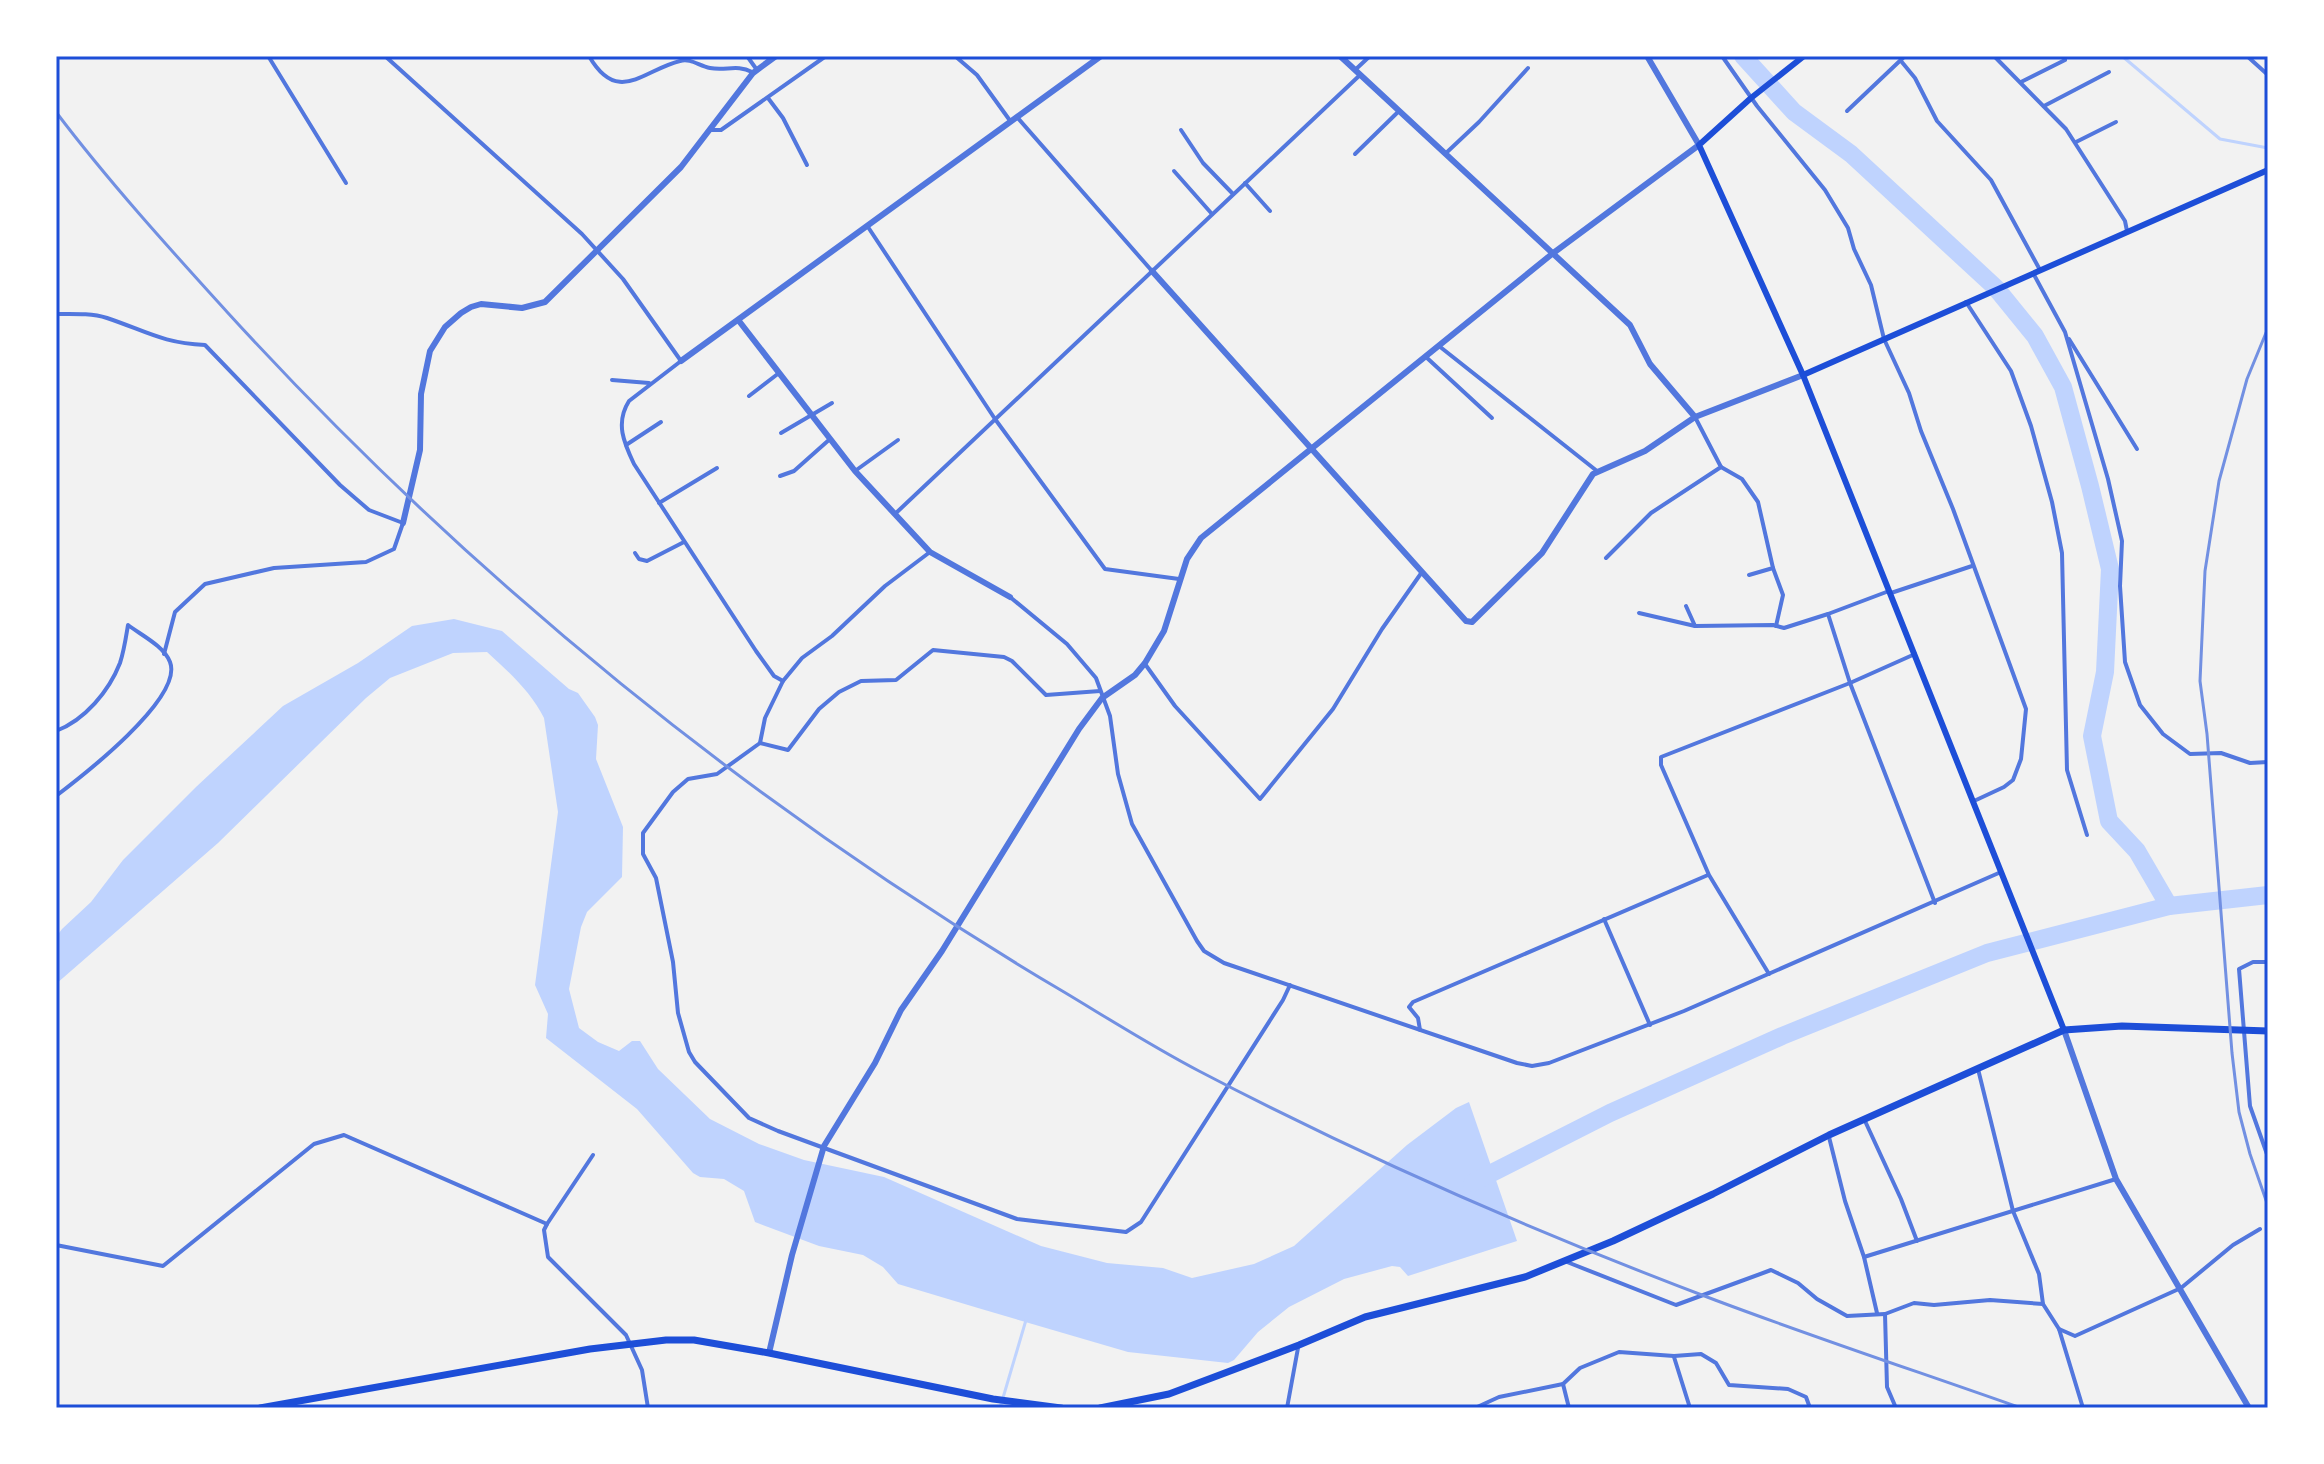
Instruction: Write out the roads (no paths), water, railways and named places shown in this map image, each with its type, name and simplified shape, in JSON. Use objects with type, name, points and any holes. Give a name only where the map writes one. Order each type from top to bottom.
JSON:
[{"type":"highway","points":[[1100,1408],[1169,1394],[1365,1317],[1525,1277],[1713,1194],[1829,1135],[2064,1030],[2122,1026],[2268,1031]]},
{"type":"highway","points":[[260,1408],[630,1344],[694,1340],[1034,1407],[1061,1408]]},
{"type":"main road","points":[[1804,56],[1699,145],[1803,375],[2064,1030]]},
{"type":"main road","points":[[1803,375],[2268,170]]},
{"type":"street","points":[[268,56],[346,183]]},
{"type":"street","points":[[385,56],[597,251],[623,279],[681,361]]},
{"type":"street","points":[[589,56],[604,74],[618,83],[630,83],[680,61],[710,68],[742,67],[755,71]]},
{"type":"street","points":[[747,56],[755,71]]},
{"type":"street","points":[[164,654],[175,612],[205,584],[274,568],[366,562],[394,549],[420,450],[421,394],[425,370],[430,351],[445,327],[461,313],[481,304],[522,308],[545,302],[681,167],[755,71],[776,56]]},
{"type":"street","points":[[710,130],[721,130],[826,56]]},
{"type":"street","points":[[955,56],[977,75],[1014,120],[1466,621],[1472,622],[1542,553],[1597,471],[1645,451],[1695,417],[1803,375]]},
{"type":"street","points":[[783,681],[774,676],[756,651],[659,503],[626,446],[620,425],[623,409],[681,361],[1101,56]]},
{"type":"street","points":[[1340,56],[1630,325],[1650,364],[1695,417],[1721,467],[1742,479],[1758,502],[1773,568],[1783,595],[1776,626]]},
{"type":"street","points":[[894,514],[1245,183],[1370,56]]},
{"type":"street","points":[[769,1353],[792,1255],[824,1146],[875,1063],[901,1010],[942,951],[1101,695],[1135,675],[1145,663],[1164,631],[1179,579],[1187,559],[1201,538],[1552,254],[1699,145],[1647,56]]},
{"type":"street","points":[[1722,56],[1751,98],[1809,169],[1848,228],[1871,285],[1884,339],[1909,393],[2026,709],[2021,759],[2013,780],[1974,801]]},
{"type":"street","points":[[1788,56],[1793,66]]},
{"type":"street","points":[[1847,111],[1905,56]]},
{"type":"street","points":[[1994,56],[2076,142],[2125,221],[2128,231]]},
{"type":"street","points":[[2247,56],[2268,75]]},
{"type":"street","points":[[2020,83],[2065,60]]},
{"type":"street","points":[[1901,61],[1915,78],[1937,121],[1991,180],[2065,332],[2137,449]]},
{"type":"street","points":[[1445,154],[1528,68]]},
{"type":"street","points":[[2043,106],[2109,72]]},
{"type":"street","points":[[768,98],[783,118],[807,165]]},
{"type":"street","points":[[1355,154],[1399,111]]},
{"type":"street","points":[[2076,142],[2116,122]]},
{"type":"street","points":[[1181,130],[1203,163],[1233,194]]},
{"type":"street","points":[[1174,171],[1212,214]]},
{"type":"street","points":[[1245,183],[1270,211]]},
{"type":"street","points":[[868,227],[995,419],[1105,569],[1179,579]]},
{"type":"street","points":[[1966,302],[2011,371],[2031,426],[2052,502],[2062,553],[2067,770],[2087,835]]},
{"type":"street","points":[[56,314],[97,316],[154,338],[205,345],[340,485],[369,510],[403,523]]},
{"type":"street","points":[[739,321],[855,471],[930,552],[1010,597],[1067,644],[1096,678],[1110,716],[1118,774],[1132,824],[1197,941],[1204,951],[1224,963],[1532,1066],[1549,1063],[1650,1025],[2001,872]]},
{"type":"street","points":[[2065,332],[2108,479],[2122,541],[2120,586],[2125,662],[2140,705],[2163,734],[2190,754],[2221,753],[2250,763],[2268,762]]},
{"type":"street","points":[[1439,346],[1597,471]]},
{"type":"street","points":[[1426,357],[1492,418]]},
{"type":"street","points":[[749,396],[779,373]]},
{"type":"street","points":[[612,380],[652,383]]},
{"type":"street","points":[[781,433],[832,403]]},
{"type":"street","points":[[626,446],[661,422]]},
{"type":"street","points":[[780,476],[794,471],[830,439]]},
{"type":"street","points":[[855,471],[898,440]]},
{"type":"street","points":[[1606,558],[1651,513],[1721,467]]},
{"type":"street","points":[[659,503],[717,468]]},
{"type":"street","points":[[635,553],[639,559],[647,561],[684,542]]},
{"type":"street","points":[[930,552],[885,586],[832,636],[802,658],[783,681],[765,718],[760,743],[717,774],[688,779],[673,792],[643,833],[643,854],[656,878],[673,962],[678,1013],[683,1035],[695,1062],[749,1118],[1017,1219],[1126,1232],[1141,1222],[1290,985]]},
{"type":"street","points":[[1639,613],[1695,626],[1784,628],[1972,566]]},
{"type":"street","points":[[1749,575],[1773,568]]},
{"type":"street","points":[[1145,663],[1175,706],[1260,799],[1333,709],[1382,629],[1422,572]]},
{"type":"street","points":[[1686,606],[1695,626]]},
{"type":"street","points":[[1828,614],[1850,683],[1935,903]]},
{"type":"street","points":[[56,731],[77,720],[101,696],[121,661],[128,625],[170,661],[171,670],[162,694],[148,713],[121,744],[56,796]]},
{"type":"street","points":[[760,743],[788,750],[819,709],[839,692],[861,681],[896,680],[933,650],[1004,657],[1012,661],[1046,695],[1101,695]]},
{"type":"street","points":[[1769,974],[1709,875],[1661,765],[1661,757],[1850,683],[1915,654]]},
{"type":"street","points":[[1420,1030],[1418,1018],[1409,1007],[1413,1002],[1709,875]]},
{"type":"street","points":[[1604,919],[1650,1025]]},
{"type":"street","points":[[2268,962],[2253,962],[2239,969],[2250,1106],[2268,1157]]},
{"type":"street","points":[[2064,1030],[2116,1179],[2249,1408]]},
{"type":"street","points":[[1978,1069],[2013,1211],[2039,1274],[2043,1304],[2059,1329],[2083,1408]]},
{"type":"street","points":[[1864,1119],[1917,1241]]},
{"type":"street","points":[[56,1245],[163,1266],[314,1144],[344,1135],[547,1224]]},
{"type":"street","points":[[1829,1135],[1832,1159],[1864,1257],[1877,1315]]},
{"type":"street","points":[[593,1155],[544,1230],[548,1257],[626,1335],[642,1370],[648,1408]]},
{"type":"street","points":[[1864,1257],[2116,1179]]},
{"type":"street","points":[[2059,1329],[2075,1336],[2181,1288],[2233,1245],[2260,1229]]},
{"type":"street","points":[[1565,1261],[1676,1305],[1771,1270],[1798,1283],[1817,1299],[1847,1316],[1885,1314],[1914,1303],[1934,1305],[1990,1300],[2043,1304]]},
{"type":"street","points":[[1885,1314],[1887,1387],[1896,1408]]},
{"type":"street","points":[[1287,1408],[1299,1345]]},
{"type":"street","points":[[1475,1408],[1499,1397],[1563,1384],[1580,1368],[1619,1352],[1674,1356],[1701,1354],[1716,1363],[1729,1385],[1788,1389],[1806,1397],[1810,1408]]},
{"type":"street","points":[[1674,1356],[1690,1408]]},
{"type":"street","points":[[1563,1384],[1569,1408]]},
{"type":"water","points":[[454,619],[502,631],[569,689],[578,693],[595,717],[598,725],[596,759],[623,827],[622,877],[587,912],[581,927],[569,989],[579,1028],[598,1042],[619,1051],[632,1041],[640,1041],[658,1069],[710,1119],[759,1144],[804,1160],[884,1177],[1041,1246],[1107,1263],[1163,1268],[1192,1278],[1254,1264],[1294,1246],[1407,1145],[1456,1108],[1469,1102],[1517,1241],[1408,1276],[1400,1267],[1392,1266],[1344,1279],[1289,1307],[1258,1332],[1228,1363],[1128,1352],[978,1308],[898,1284],[883,1267],[863,1255],[819,1246],[755,1222],[744,1191],[724,1179],[700,1177],[693,1173],[637,1109],[546,1038],[548,1014],[535,985],[558,812],[544,718],[526,691],[487,652],[453,653],[390,678],[218,843],[56,984],[56,937],[62,929],[91,902],[123,860],[283,706],[358,663],[412,626]]},
{"type":"waterway","points":[[1743,56],[1794,112],[1851,154],[1996,288],[2035,336],[2063,387],[2110,569],[2105,672],[2092,736],[2109,821],[2137,851],[2169,906]]},
{"type":"waterway","points":[[2122,56],[2220,139],[2268,148]]},
{"type":"waterway","points":[[1472,1183],[1610,1113],[1782,1036],[1987,953],[2169,906],[2268,895]]},
{"type":"waterway","points":[[1000,1408],[1026,1320]]},
{"type":"railway","points":[[56,112],[97,164],[228,313],[321,411],[418,506],[621,684],[727,767],[949,921],[1182,1062],[1389,1164],[1649,1275],[2021,1408]]},
{"type":"railway","points":[[2268,328],[2247,379],[2219,481],[2205,571],[2200,681],[2239,1112],[2268,1206]]}]
